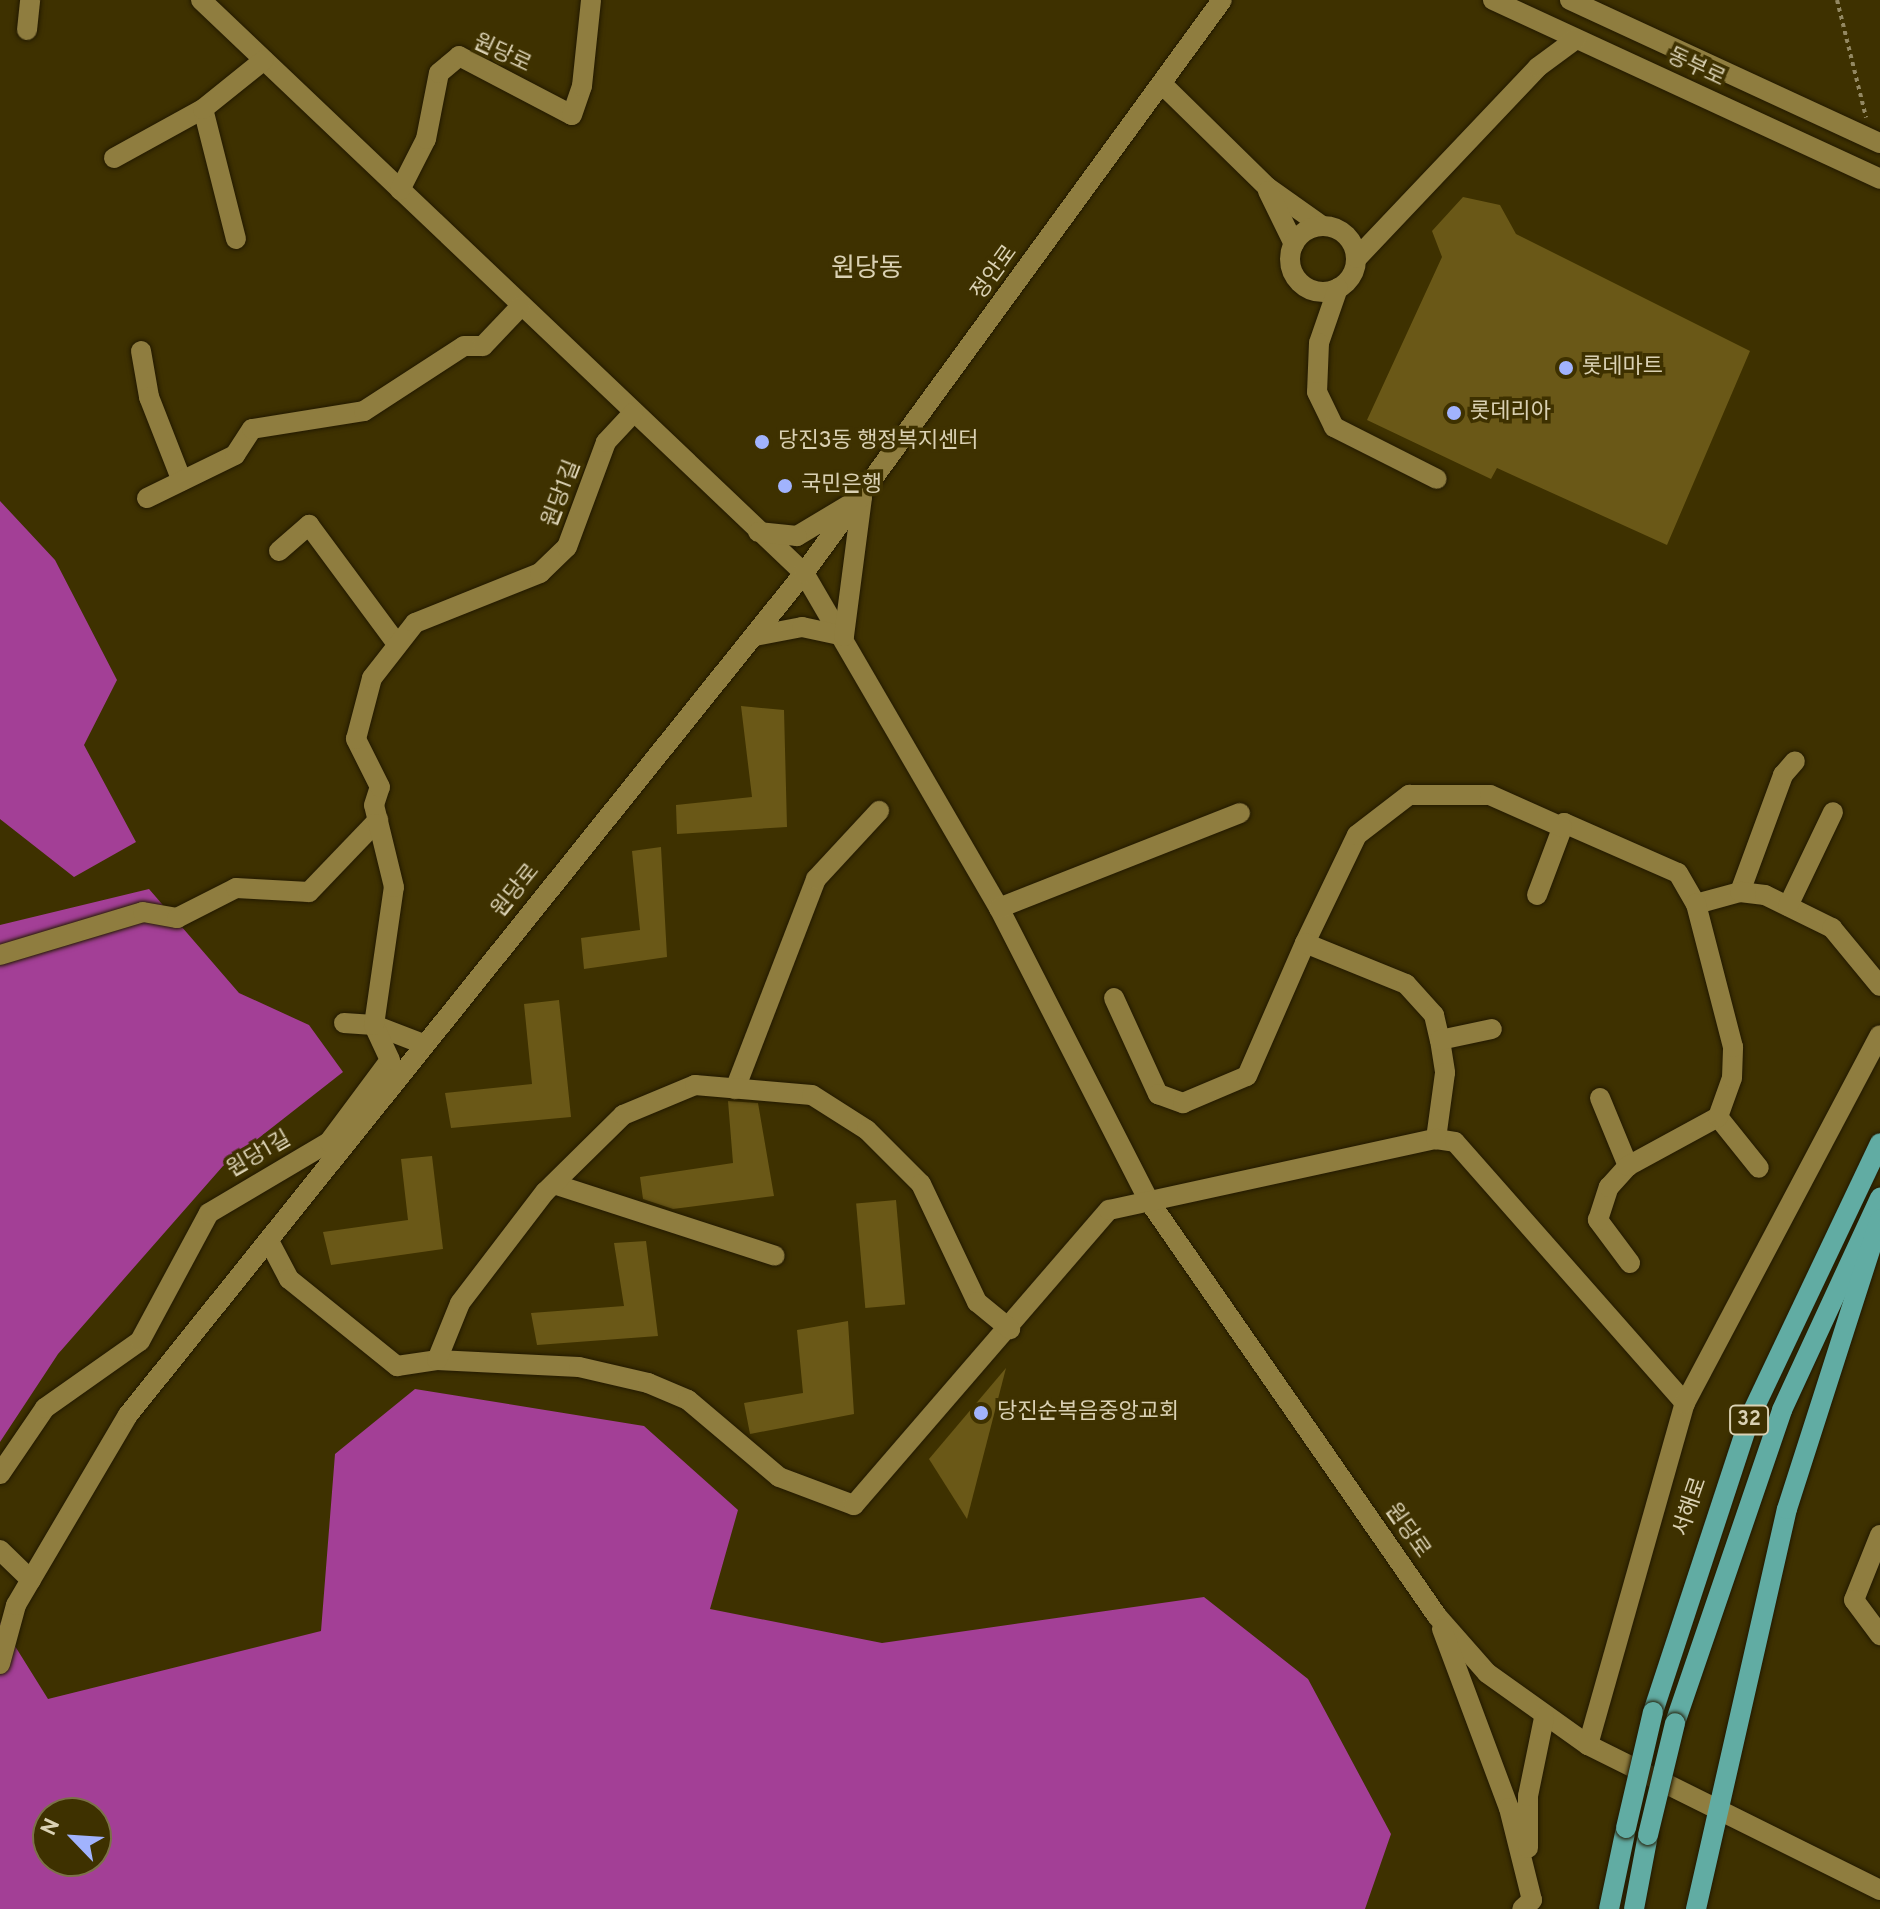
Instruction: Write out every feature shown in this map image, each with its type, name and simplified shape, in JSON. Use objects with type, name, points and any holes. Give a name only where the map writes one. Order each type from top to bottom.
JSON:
[{"type":"main road","name":"서해로","points":[[1609,1909],[1653,1712],[1750,1417],[1880,1143]]},
{"type":"main road","name":"32","points":[[1634,1909],[1675,1723],[1782,1410],[1880,1198]]},
{"type":"main road","points":[[1696,1909],[1714,1810],[1787,1509],[1880,1220]]},
{"type":"street","points":[[27,30],[30,0]]},
{"type":"street","name":"원당로","points":[[201,0],[520,307],[804,573],[844,636],[999,908],[1149,1201],[1437,1616],[1487,1673],[1544,1718],[1588,1745],[1880,1890]]},
{"type":"street","name":"원당로","points":[[400,190],[426,139],[439,73],[459,56],[572,115],[582,86],[591,0]]},
{"type":"street","name":"정안로","points":[[804,573],[1222,0]]},
{"type":"street","name":"동부로","points":[[1493,0],[1880,179]]},
{"type":"street","name":"동부로","points":[[1570,0],[1872,140]]},
{"type":"street","points":[[1437,479],[1334,427],[1317,392],[1319,343],[1338,288],[1357,258],[1538,67],[1576,39]]},
{"type":"street","points":[[114,158],[203,109],[264,60]]},
{"type":"street","points":[[1162,84],[1267,187],[1322,226],[1345,233],[1396,217]]},
{"type":"street","points":[[203,109],[236,239]]},
{"type":"street","points":[[1267,187],[1294,244],[1293,274],[1307,289],[1338,288]]},
{"type":"street","points":[[1294,244],[1322,226]]},
{"type":"street","points":[[1345,233],[1357,258]]},
{"type":"street","points":[[147,498],[235,455],[252,429],[364,411],[464,346],[483,346],[520,307]]},
{"type":"street","points":[[141,351],[149,397],[182,481]]},
{"type":"street","name":"원당1길","points":[[0,1474],[45,1408],[140,1341],[209,1213],[329,1142],[390,1060],[374,1025],[394,887],[378,820],[380,787],[356,739],[372,678],[415,623],[540,573],[567,547],[606,442],[633,413]]},
{"type":"street","points":[[758,532],[797,536],[862,497]]},
{"type":"street","points":[[755,636],[802,627],[844,636],[862,497]]},
{"type":"street","points":[[279,551],[309,525],[397,644]]},
{"type":"street","name":"원당로","points":[[0,1664],[31,1580],[128,1415],[270,1243],[423,1044],[804,573]]},
{"type":"street","points":[[1740,892],[1783,775],[1795,761]]},
{"type":"street","points":[[1114,998],[1158,1094],[1183,1103],[1247,1076],[1305,943],[1357,835],[1409,795],[1490,795],[1678,873],[1696,904],[1733,1047],[1732,1078],[1718,1117],[1628,1166],[1609,1187],[1598,1220],[1630,1263]]},
{"type":"street","points":[[735,1089],[816,879],[879,811]]},
{"type":"street","points":[[1788,906],[1833,812]]},
{"type":"street","points":[[999,908],[1240,813]]},
{"type":"street","points":[[0,955],[143,912],[177,918],[236,888],[309,892],[378,820]]},
{"type":"street","points":[[1537,895],[1562,827]]},
{"type":"street","points":[[1696,904],[1740,892],[1788,906],[1832,928],[1880,986]]},
{"type":"street","points":[[1305,943],[1406,984],[1434,1015],[1445,1073],[1436,1139]]},
{"type":"street","points":[[344,1023],[374,1025],[423,1044]]},
{"type":"street","points":[[1440,1040],[1492,1029]]},
{"type":"street","points":[[1588,1745],[1685,1403],[1880,1035]]},
{"type":"street","points":[[437,1360],[460,1303],[554,1184],[623,1115],[695,1085],[812,1095],[867,1130],[921,1184],[977,1302],[1010,1329]]},
{"type":"street","points":[[1600,1098],[1628,1166]]},
{"type":"street","points":[[1718,1117],[1759,1168]]},
{"type":"street","points":[[270,1243],[289,1279],[397,1366],[437,1360],[579,1367],[648,1383],[688,1400],[779,1477],[854,1505],[1010,1329],[1109,1210],[1436,1139],[1455,1142],[1685,1403]]},
{"type":"street","points":[[554,1184],[775,1256]]},
{"type":"street","points":[[1880,1535],[1854,1600],[1880,1635]]},
{"type":"street","points":[[0,1550],[31,1580]]},
{"type":"street","points":[[1437,1616],[1495,1765],[1529,1906]]},
{"type":"street","points":[[1529,1906],[1528,1796],[1544,1718]]},
{"type":"path","points":[[1837,0],[1868,102],[1872,140]]},
{"type":"shaded area","points":[[0,501],[55,560],[117,680],[84,745],[136,842],[74,877],[0,819]]},
{"type":"shaded area","points":[[149,889],[239,993],[309,1025],[343,1072],[223,1166],[58,1354],[0,1442],[0,925]]},
{"type":"shaded area","points":[[415,1389],[644,1426],[738,1510],[710,1609],[882,1643],[1204,1597],[1308,1679],[1391,1834],[1365,1909],[0,1909],[0,1622],[48,1699],[321,1631],[335,1454]]},
{"type":"building","name":"롯데마트","points":[[1463,197],[1500,205],[1516,234],[1750,351],[1667,545],[1497,468],[1491,479],[1367,420],[1442,257],[1432,231]]},
{"type":"building","points":[[741,706],[784,710],[787,827],[677,834],[676,805],[752,797]]},
{"type":"building","points":[[661,847],[667,957],[584,969],[581,938],[640,930],[632,851]]},
{"type":"building","points":[[559,1000],[571,1117],[451,1128],[445,1093],[532,1084],[524,1004]]},
{"type":"building","points":[[728,1101],[758,1103],[774,1196],[673,1209],[643,1199],[640,1177],[733,1163]]},
{"type":"building","points":[[432,1156],[443,1249],[331,1265],[323,1232],[408,1220],[401,1159]]},
{"type":"building","points":[[896,1200],[905,1305],[865,1308],[856,1203]]},
{"type":"building","points":[[646,1241],[658,1336],[537,1345],[531,1313],[624,1306],[614,1243]]},
{"type":"building","points":[[848,1321],[854,1414],[750,1434],[744,1403],[803,1393],[797,1330]]},
{"type":"building","name":"당진순복음중앙교회","points":[[1006,1368],[967,1519],[929,1459]]},
{"type":"place","name":"롯데마트","points":[[1566,368]]},
{"type":"place","name":"롯데리아","points":[[1454,413]]},
{"type":"place","name":"당진3동 행정복지센터","points":[[762,442]]},
{"type":"place","name":"국민은행","points":[[785,486]]},
{"type":"place","name":"당진순복음중앙교회","points":[[981,1413]]},
{"type":"district","name":"원당동","points":[[867,270]]}]
